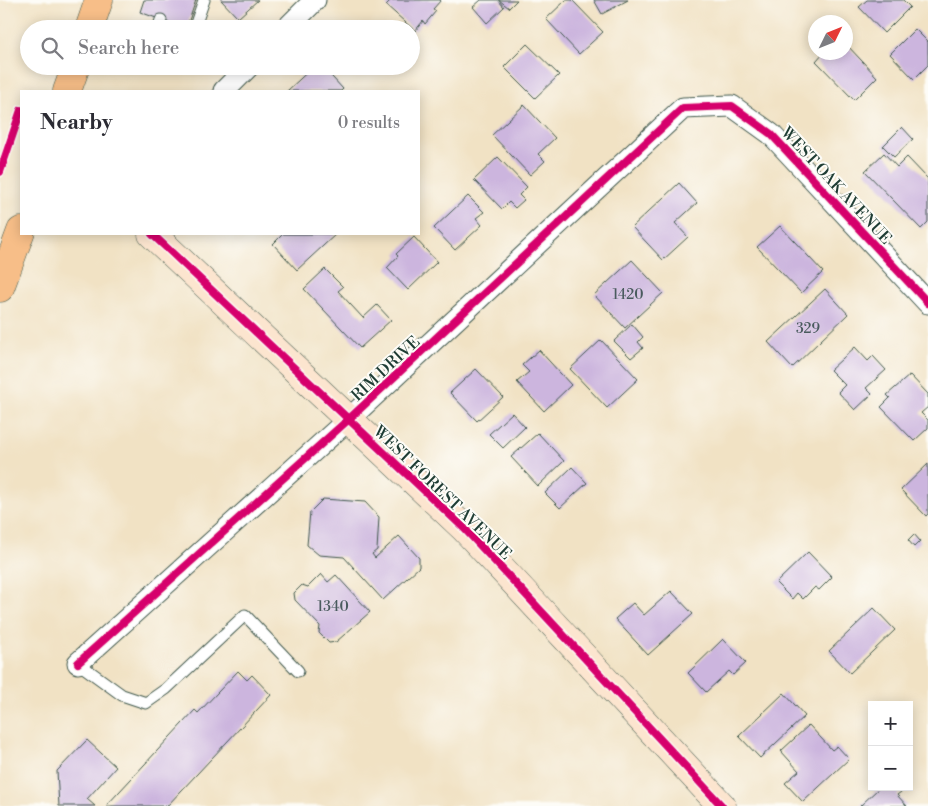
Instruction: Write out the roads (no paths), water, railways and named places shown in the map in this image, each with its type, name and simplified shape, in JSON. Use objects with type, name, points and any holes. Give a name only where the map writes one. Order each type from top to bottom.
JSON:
[{"type":"main road","points":[[92,20],[99,0]]},
{"type":"main road","points":[[68,90],[73,75]]},
{"type":"main road","points":[[0,288],[20,234]]},
{"type":"main road","name":"WEST FOREST AVENUE","points":[[153,235],[464,528],[722,806]]},
{"type":"street","points":[[295,20],[315,0]]},
{"type":"street","points":[[225,90],[240,75]]},
{"type":"street","name":"WEST OAK AVENUE","points":[[684,108],[732,106],[771,134],[928,303]]},
{"type":"street","name":"RIM DRIVE","points":[[78,663],[349,420],[684,108]]},
{"type":"lane","points":[[197,20],[204,0]]},
{"type":"lane","points":[[78,663],[122,695],[146,703],[166,689],[245,615],[298,671]]}]
